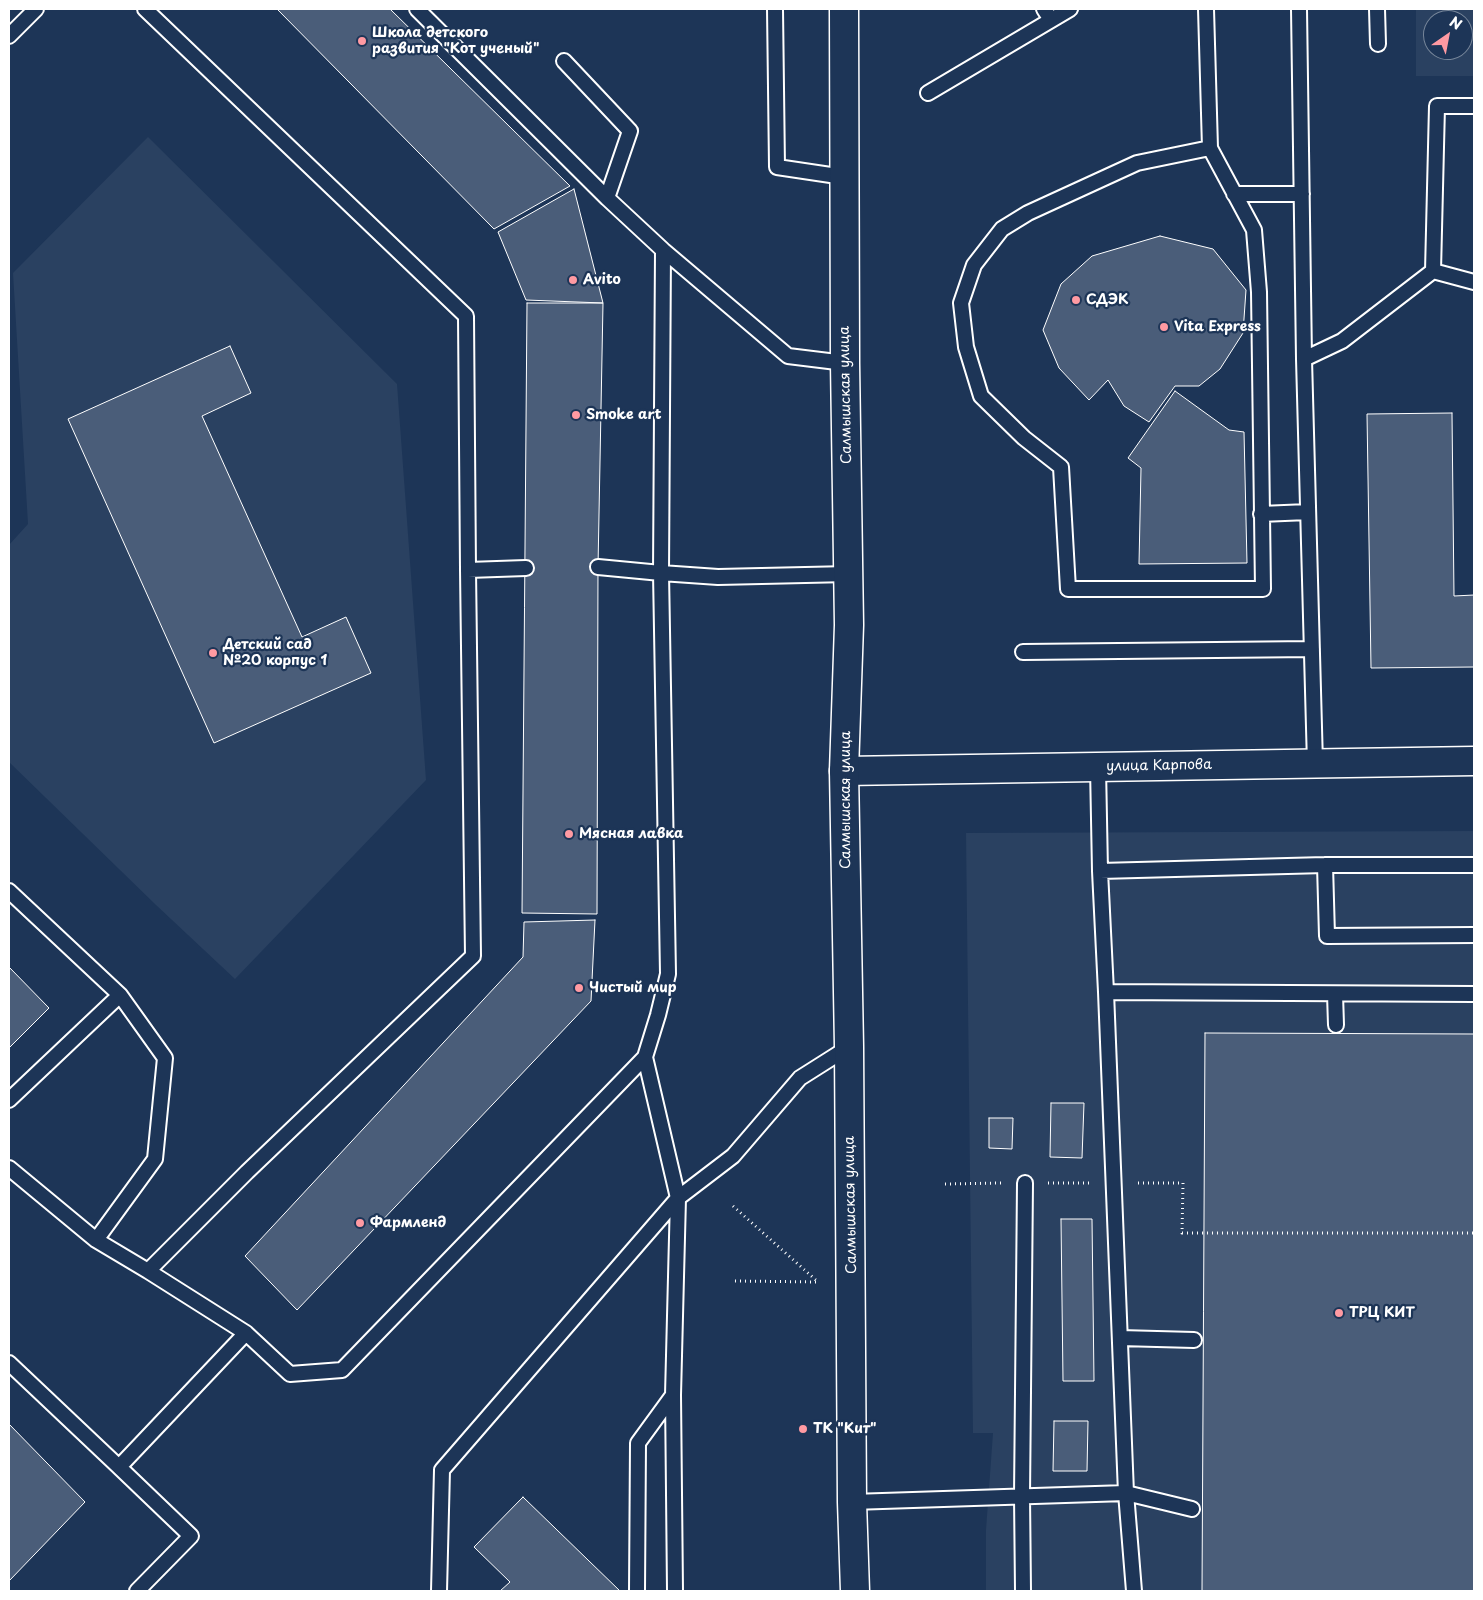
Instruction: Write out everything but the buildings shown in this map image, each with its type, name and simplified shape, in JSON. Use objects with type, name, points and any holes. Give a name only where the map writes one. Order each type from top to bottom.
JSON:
[{"type":"main road","name":"Салмышская улица","points":[[844,9],[845,363],[849,574],[844,771],[850,1047],[852,1502],[855,1591]]},
{"type":"main road","name":"улица Карпова","points":[[844,771],[1474,761]]},
{"type":"lane","points":[[9,36],[36,9]]},
{"type":"lane","points":[[145,9],[466,316],[473,956],[247,1172],[148,1271]]},
{"type":"lane","points":[[417,9],[607,198],[663,250],[788,356],[845,363]]},
{"type":"lane","points":[[775,9],[777,167],[844,177]]},
{"type":"lane","points":[[928,93],[1047,14],[1070,9]]},
{"type":"lane","points":[[1206,9],[1210,148],[1254,230],[1259,292],[1263,589],[1068,589],[1061,467],[1024,438],[981,396],[966,347],[961,303],[974,265],[1002,230],[1028,213],[1137,163],[1210,148]]},
{"type":"lane","points":[[1299,9],[1304,359],[1315,764]]},
{"type":"lane","points":[[1377,9],[1378,44]]},
{"type":"lane","points":[[564,61],[630,131],[607,198]]},
{"type":"lane","points":[[1433,271],[1437,106],[1474,106]]},
{"type":"lane","points":[[1234,194],[1302,194]]},
{"type":"lane","points":[[9,1168],[96,1240],[246,1333],[290,1374],[342,1370],[645,1057],[668,974],[661,573],[663,250]]},
{"type":"lane","points":[[1304,359],[1342,341],[1433,271]]},
{"type":"lane","points":[[1433,271],[1474,282]]},
{"type":"lane","points":[[1261,514],[1308,512]]},
{"type":"lane","points":[[598,567],[718,577],[849,574]]},
{"type":"lane","points":[[468,570],[526,568]]},
{"type":"lane","points":[[1023,652],[1312,649]]},
{"type":"lane","points":[[1098,767],[1100,871],[1126,1493],[1134,1591]]},
{"type":"lane","points":[[1100,871],[1325,865],[1474,865]]},
{"type":"lane","points":[[1325,865],[1327,936],[1474,935]]},
{"type":"lane","points":[[9,891],[120,995],[165,1058],[155,1159],[96,1240]]},
{"type":"lane","points":[[1106,992],[1474,994]]},
{"type":"lane","points":[[1335,994],[1336,1025]]},
{"type":"lane","points":[[9,1100],[120,995]]},
{"type":"lane","points":[[439,1591],[442,1470],[678,1198],[733,1156],[800,1078],[850,1047]]},
{"type":"lane","points":[[645,1057],[678,1198],[673,1395],[675,1591]]},
{"type":"lane","points":[[1023,1591],[1025,1183]]},
{"type":"lane","points":[[119,1467],[246,1333]]},
{"type":"lane","points":[[1120,1338],[1194,1340]]},
{"type":"lane","points":[[9,1363],[191,1536],[136,1591]]},
{"type":"lane","points":[[638,1591],[638,1443],[673,1395]]},
{"type":"lane","points":[[852,1502],[1126,1493],[1192,1509]]},
{"type":"path","points":[[945,1184],[989,1183]]},
{"type":"path","points":[[733,1206],[818,1282],[735,1281]]},
{"type":"path","points":[[1200,1233],[1474,1234]]},
{"type":"shaded area","points":[[1416,9],[1474,9],[1474,76],[1416,76]]},
{"type":"shaded area","name":"Детский сад №20 корпус 1","points":[[148,137],[397,384],[426,780],[235,979],[9,762],[9,545],[28,524],[13,273]]},
{"type":"shaded area","points":[[1474,831],[1474,1591],[986,1591],[986,1530],[993,1433],[973,1433],[966,833]]},
{"type":"place","name":"Школа детского развития \"Кот ученый\"","points":[[362,41]]},
{"type":"place","name":"Avito","points":[[573,280]]},
{"type":"place","name":"СДЭК","points":[[1076,300]]},
{"type":"place","name":"Vita Express","points":[[1164,327]]},
{"type":"place","name":"Smoke art","points":[[576,415]]},
{"type":"place","name":"Детский сад №20 корпус 1","points":[[213,653]]},
{"type":"place","name":"Мясная лавка","points":[[569,834]]},
{"type":"place","name":"Чистый мир","points":[[579,988]]},
{"type":"place","name":"Фармленд","points":[[360,1223]]},
{"type":"place","name":"ТРЦ КИТ","points":[[1339,1313]]},
{"type":"place","name":"ТК \"Кит\"","points":[[803,1429]]}]
